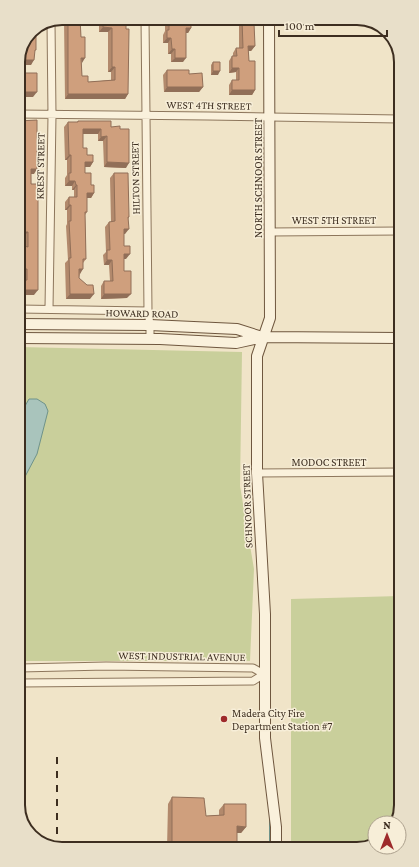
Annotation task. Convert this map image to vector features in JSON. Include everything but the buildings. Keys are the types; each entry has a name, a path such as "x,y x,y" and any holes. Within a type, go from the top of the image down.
{"street":[{"name":"HILTON STREET","path":"145,25 148,311 150,338"},
{"name":"NORTH SCHNOOR STREET","path":"264,338 270,318 269,25"},
{"name":"KREST STREET","path":"49,309 52,115 51,27"},
{"name":"WEST 4TH STREET","path":"25,114 394,119"},
{"name":"WEST 5TH STREET","path":"270,232 394,231"},
{"path":"25,309 148,311"},
{"name":"HOWARD ROAD","path":"25,324 150,325 237,329 264,338"},
{"path":"25,328 35,324"},
{"name":"HOWARD ROAD","path":"25,338 150,338 236,343 264,338 394,338"},
{"name":"SCHNOOR STREET","path":"264,338 257,356 257,474 264,614 265,738 276,827 276,842"},
{"name":"MODOC STREET","path":"257,474 394,472"},
{"name":"WEST INDUSTRIAL AVENUE","path":"25,668 114,666 253,668 264,674"},
{"path":"25,683 253,681 264,674"}],"green space":[{"path":"25,347 242,352 240,486 254,569 250,661 25,661"},
{"path":"394,596 394,805 392,815 367,815 367,840 364,841 291,842 291,599"}],"water":[{"path":"29,399 37,399 45,404 48,411 37,454 25,477 25,406"}],"waterway":[{"path":"270,816 270,842"}],"railway":[{"path":"57,755 57,842"}],"place":[{"name":"Madera City Fire Department Station #7","path":"224,719"}]}
